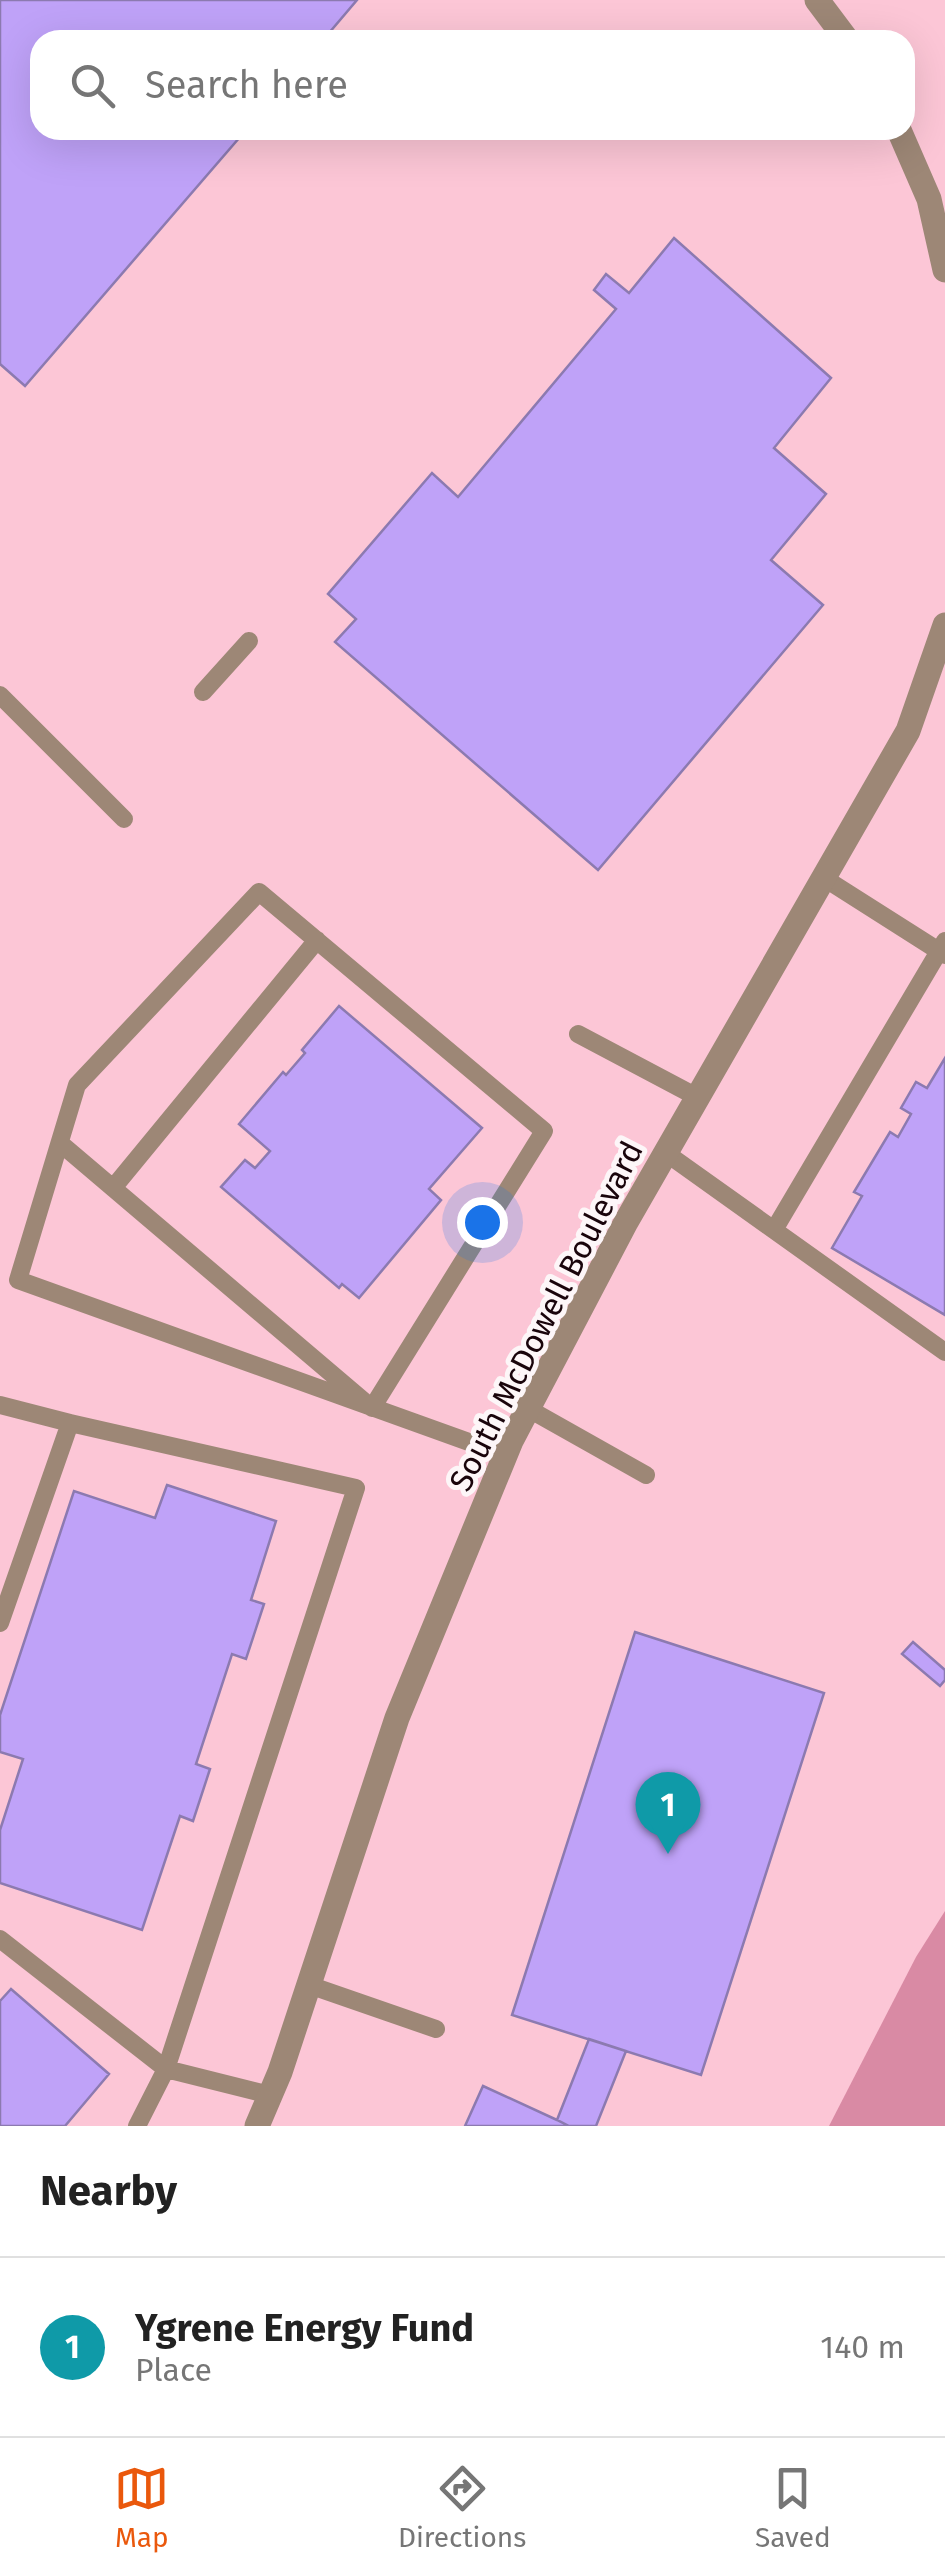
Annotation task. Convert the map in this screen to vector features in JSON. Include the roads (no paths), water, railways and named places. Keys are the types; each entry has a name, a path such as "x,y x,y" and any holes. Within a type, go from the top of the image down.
{"street":[{"path":"817,0 839,30"},
{"path":"903,140 930,199 945,270"},
{"name":"South McDowell Boulevard","path":"257,2126 309,1985 397,1718 505,1455 666,1152 908,730 945,625"}],"lane":[{"path":"203,692 249,641"},
{"path":"0,695 124,819"},
{"path":"774,1230 943,949 824,878"},
{"path":"372,1408 544,1132 260,892 78,1085 18,1280 372,1408 505,1455"},
{"path":"113,1188 316,940"},
{"path":"578,1034 698,1097"},
{"path":"60,1142 372,1408"},
{"path":"666,1152 945,1352"},
{"path":"0,1405 356,1488 166,2069 138,2126"},
{"path":"527,1408 646,1475"},
{"path":"0,1624 70,1424"},
{"path":"0,1939 166,2069 270,2095"},
{"path":"309,1985 436,2029"}],"place":[{"name":"Ygrene Energy Fund","path":"668,1854"}]}
